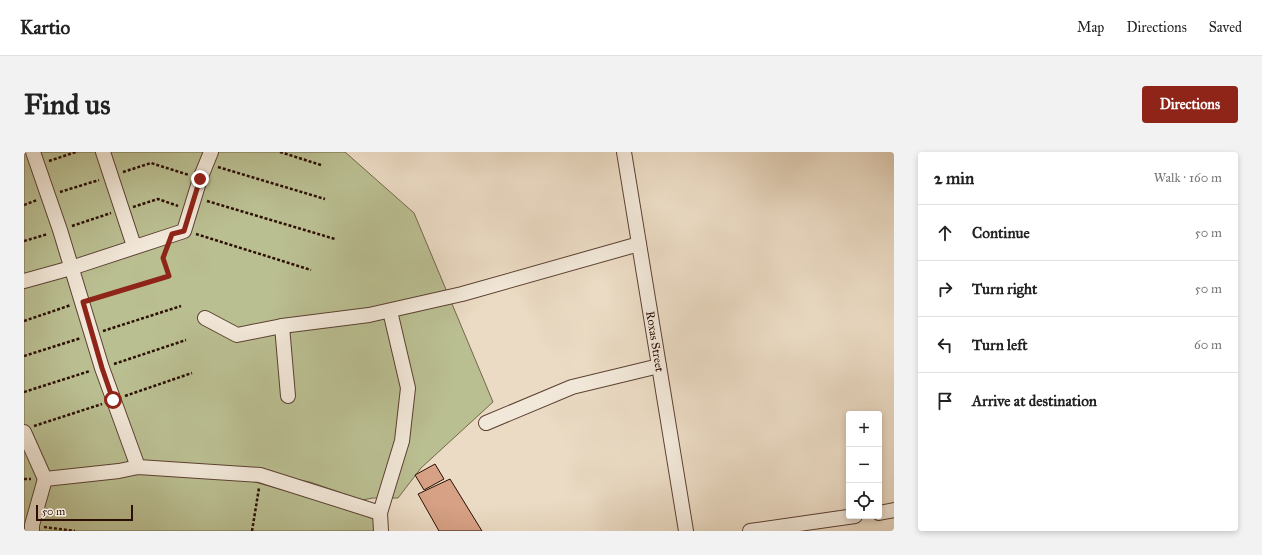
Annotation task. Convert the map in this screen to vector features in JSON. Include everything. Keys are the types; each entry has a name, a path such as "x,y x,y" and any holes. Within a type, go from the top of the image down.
{"street":[{"path":"33,152 60,230 102,368 138,467"},
{"path":"103,152 134,246"},
{"name":"Roxas Street","path":"624,152 686,531"},
{"path":"24,281 71,268 178,232 193,204 208,158"},
{"path":"205,318 237,334 282,326 369,316 462,294 639,244"},
{"path":"381,531 380,513 402,441 408,388 390,311"},
{"path":"282,326 288,396"},
{"path":"486,423 572,387 659,366"},
{"path":"24,432 45,479 32,528"},
{"path":"45,479 119,471 138,467 260,475 380,513"},
{"path":"882,512 894,510"},
{"path":"750,531 846,517"}],"path":[{"path":"280,152 321,165"},
{"path":"208,158 326,199"},
{"path":"24,242 158,199 193,204 335,238"},
{"path":"24,321 169,276 163,258 178,232 311,270"},
{"path":"252,531 260,475"},
{"path":"32,528 76,531"}],"green space":[{"path":"24,152 345,152 414,213 493,402 421,468 398,498 373,498 362,500 310,482 237,467 137,473 244,479 381,518 379,531 24,531"}],"building":[{"path":"435,464 444,479 424,490 415,475"},
{"path":"450,479 482,531 439,531 418,494"}],"route":[{"path":"113,400 83,302 169,276 163,258 172,234 184,231 200,179"}]}
